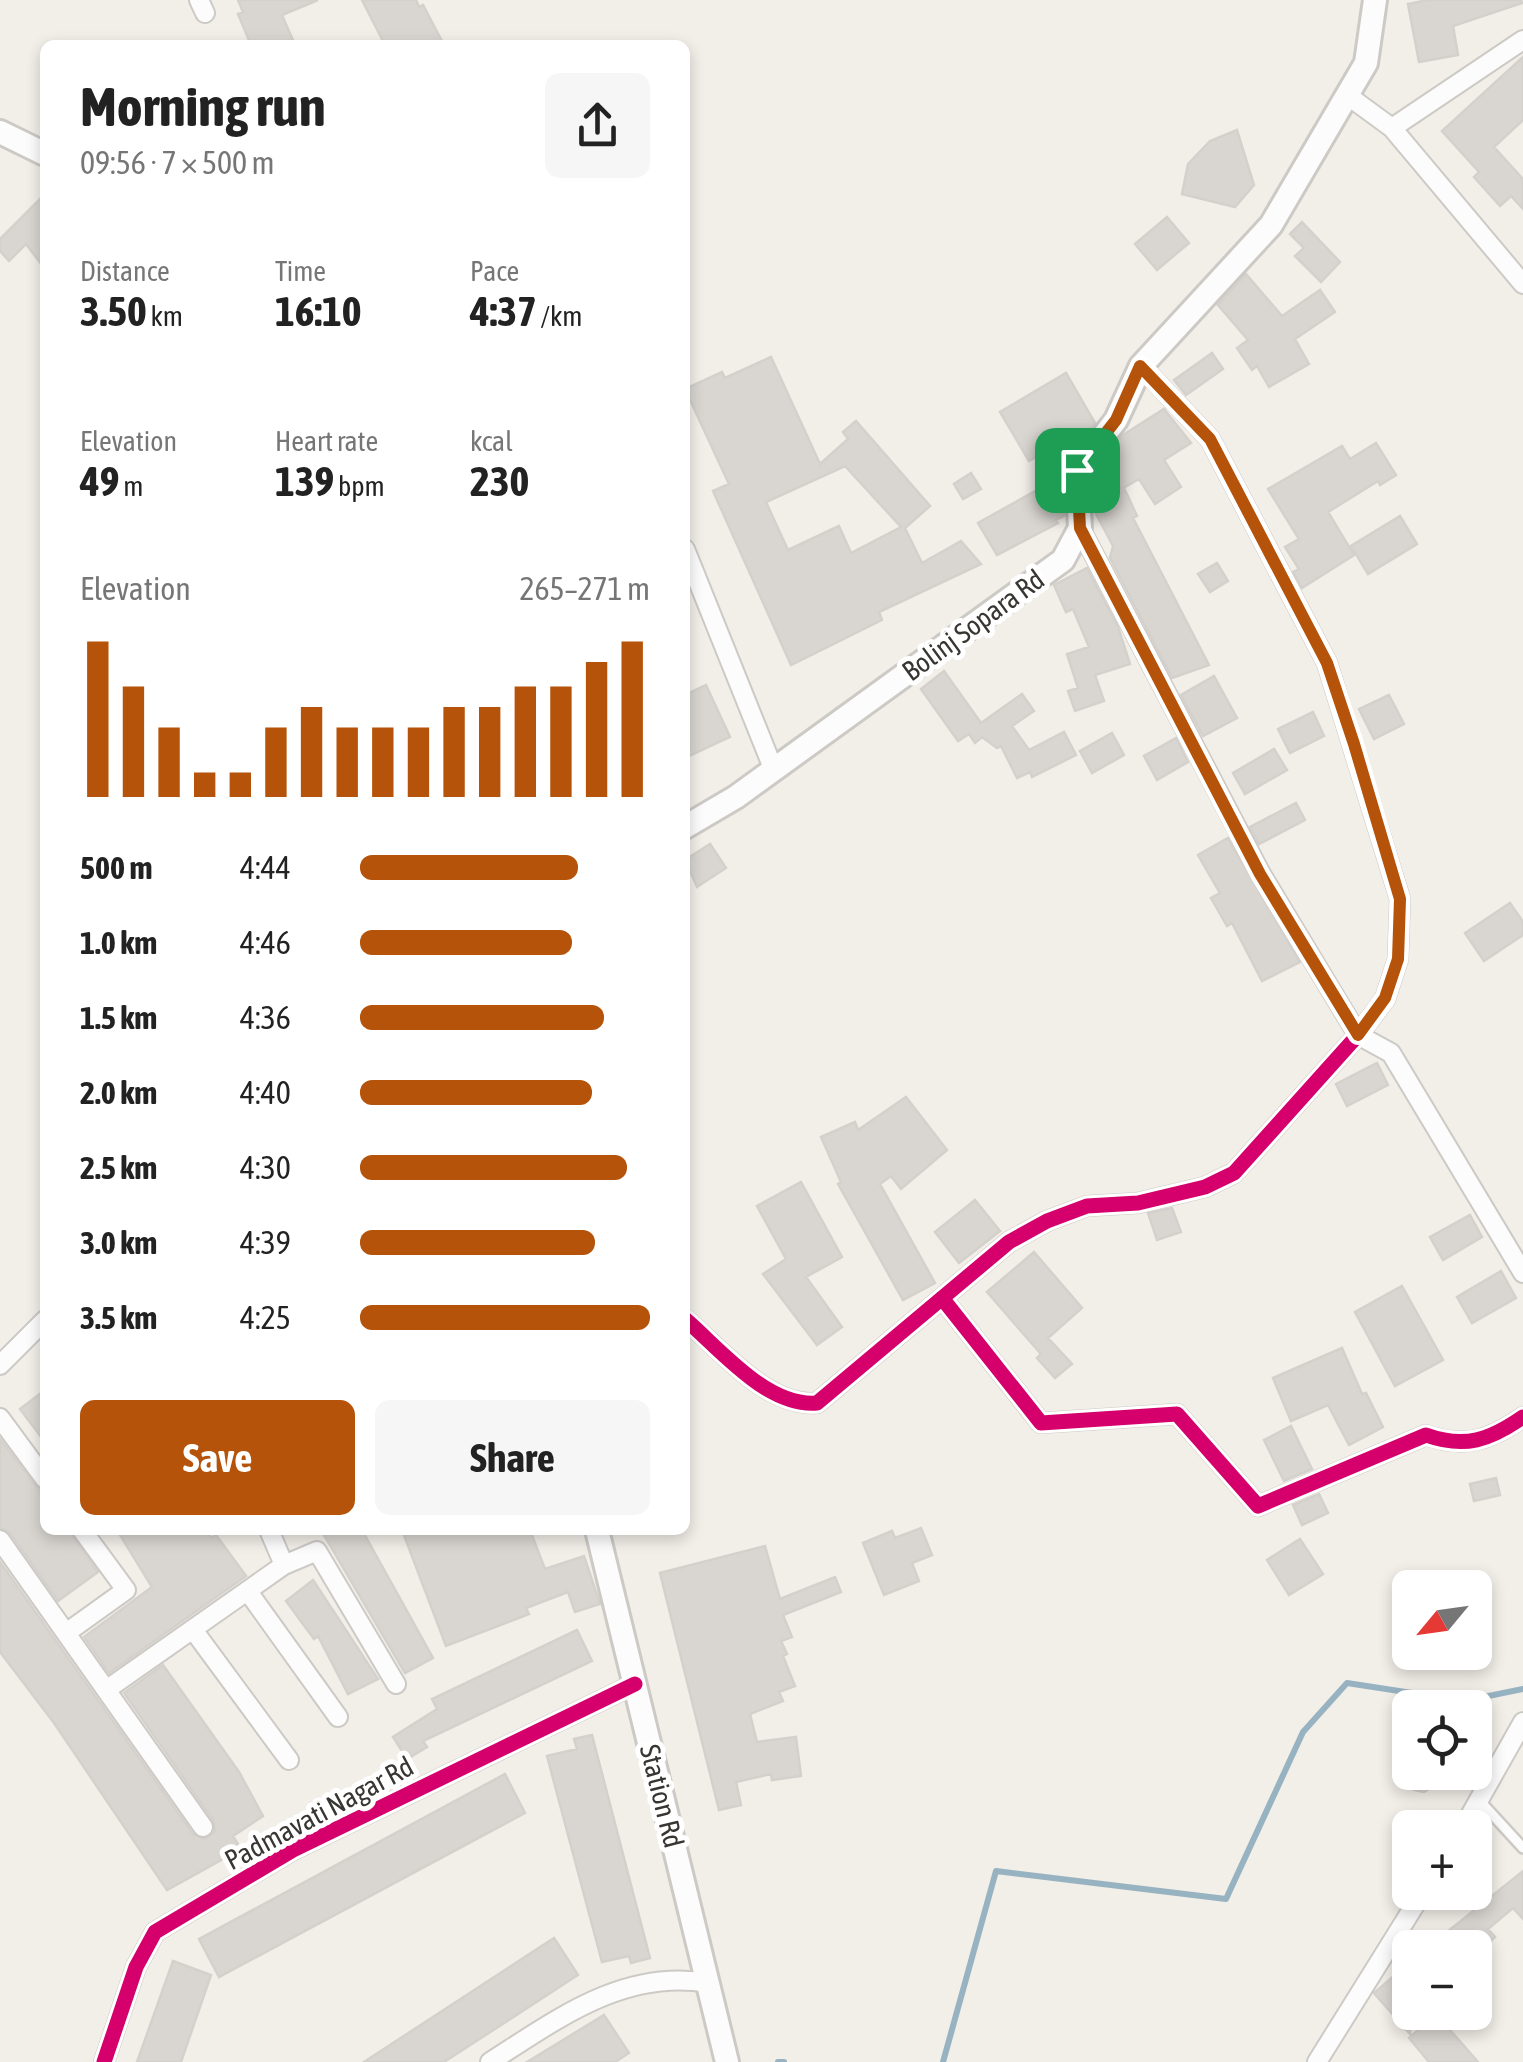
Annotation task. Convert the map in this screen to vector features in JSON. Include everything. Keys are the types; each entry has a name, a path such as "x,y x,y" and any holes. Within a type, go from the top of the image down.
{"main road":[{"path":"1080,528 1077,470 1116,420 1140,366 1270,226 1366,63 1374,0"},
{"path":"0,132 40,152"},
{"name":"Bolinj Sopara Rd","path":"690,824 1063,560 1080,528"},
{"name":"Station Rd","path":"598,1535 727,2062"}],"street":[{"path":"1392,128 1523,40"},
{"path":"1347,95 1392,128 1523,284"},
{"path":"690,1323 765,1387 796,1404 817,1403 1009,1242 1087,1206 1138,1203 1205,1187 1234,1173 1358,1035 1385,998 1398,959 1400,899 1327,663 1210,439 1140,366"},
{"path":"1080,528 1260,874 1358,1035 1391,1053 1523,1273"},
{"path":"690,561 773,768"},
{"path":"942,1298 1041,1422 1177,1414 1258,1506 1426,1435 1447,1443 1476,1443 1523,1416"},
{"path":"0,1364 40,1325"},
{"path":"0,1418 40,1472"},
{"path":"66,1633 126,1590 86,1535"},
{"path":"272,1535 284,1565"},
{"path":"0,1540 203,1826"},
{"path":"106,1690 248,1594 284,1565 317,1550 396,1684"},
{"path":"248,1594 338,1717"},
{"path":"194,1631 290,1760"},
{"name":"Padmavati Nagar Rd","path":"104,2062 136,1967 156,1932 293,1850 634,1684"},
{"path":"1474,1810 1523,1722"},
{"path":"1316,2062 1411,1910"},
{"path":"490,2062 583,2003 611,1991 686,1979 708,1983"}],"lane":[{"path":"1480,1800 1523,1848"}],"building":[{"path":"238,0 318,0 282,15 293,40 249,40 238,14 243,12"},
{"path":"362,0 416,0 419,7 423,5 441,40 382,40"},
{"path":"1428,0 1522,3 1453,26 1458,55 1419,62 1408,4"},
{"path":"1523,57 1523,120 1494,147 1523,179 1523,209 1511,196 1500,206 1474,177 1479,172 1442,131"},
{"path":"1237,130 1254,185 1235,207 1182,194 1188,164 1210,141"},
{"path":"40,199 40,262 26,244 9,261 0,251 0,239"},
{"path":"1167,217 1189,243 1157,270 1135,244"},
{"path":"1302,222 1340,262 1321,282 1295,256 1304,248 1290,234"},
{"path":"1246,274 1282,316 1320,290 1335,312 1295,339 1309,364 1269,387 1257,366 1252,370 1237,348 1248,340 1218,305"},
{"path":"1212,353 1223,369 1186,395 1174,380"},
{"path":"771,357 820,464 848,439 843,432 856,421 930,506 905,528 922,563 961,541 981,564 879,612 882,620 791,665 713,491 729,484 690,400 690,387 722,372 725,378","holes":["845,466 901,527 851,553 839,526 788,550 766,502"]},
{"path":"1066,373 1095,423 1070,455 1061,442 1029,461 1000,412"},
{"path":"1164,409 1191,443 1164,460 1181,487 1155,504 1139,479 1118,491 1101,464 1123,435"},
{"path":"1376,443 1396,475 1380,485 1378,481 1328,512 1354,555 1302,588 1293,572 1299,569 1285,547 1299,539 1268,489 1342,446 1350,459"},
{"path":"971,473 981,489 963,499 954,484"},
{"path":"1062,476 1064,516 1056,520 1058,523 997,555 978,523"},
{"path":"1125,490 1137,516 1133,518 1209,665 1172,678 1110,558 1113,546 1094,510"},
{"path":"1400,516 1417,544 1368,574 1351,546"},
{"path":"1217,563 1228,581 1210,592 1198,574"},
{"path":"1087,568 1118,627 1130,664 1095,675 1104,701 1075,711 1068,691 1078,688 1067,654 1089,647 1073,609 1066,612 1054,585"},
{"path":"944,671 981,723 1022,694 1034,711 1012,726 1029,750 1064,732 1076,755 1032,777 1030,772 1017,778 1001,746 997,748 982,737 975,743 969,734 958,741 921,689"},
{"path":"1214,676 1237,718 1203,736 1181,695"},
{"path":"706,685 730,737 690,756 690,693"},
{"path":"1389,695 1404,724 1374,739 1359,709"},
{"path":"1313,712 1324,736 1290,753 1278,729"},
{"path":"1112,733 1124,755 1092,773 1080,751"},
{"path":"1176,738 1188,762 1157,780 1144,756"},
{"path":"1274,749 1287,770 1245,794 1233,773"},
{"path":"1296,803 1305,820 1259,844 1250,827"},
{"path":"1228,838 1300,962 1262,981 1232,923 1227,926 1211,898 1220,893 1198,855"},
{"path":"710,844 726,868 697,887 690,871 690,857"},
{"path":"1510,903 1523,922 1523,935 1484,961 1465,933"},
{"path":"1377,1063 1388,1085 1347,1106 1336,1084"},
{"path":"906,1097 947,1150 901,1189 891,1176 880,1184 935,1283 903,1300 838,1184 841,1182 821,1137 855,1122 858,1130"},
{"path":"801,1182 842,1257 806,1277 842,1327 817,1345 763,1274 786,1259 757,1206"},
{"path":"975,1200 1000,1231 959,1263 935,1232"},
{"path":"1172,1208 1181,1232 1157,1240 1148,1213"},
{"path":"1470,1215 1482,1237 1443,1260 1430,1237"},
{"path":"1034,1252 1082,1308 1048,1338 1072,1364 1055,1378 1037,1358 1041,1354 987,1292"},
{"path":"1501,1271 1516,1298 1472,1323 1457,1297"},
{"path":"1402,1286 1443,1360 1395,1386 1355,1312"},
{"path":"1342,1348 1362,1394 1366,1393 1383,1427 1349,1445 1328,1405 1291,1421 1273,1378"},
{"path":"40,1394 40,1435 20,1409"},
{"path":"1291,1426 1312,1469 1284,1481 1264,1440"},
{"path":"0,1439 40,1491 40,1535 72,1535 98,1572 58,1601 10,1533 0,1528"},
{"path":"1496,1478 1500,1495 1474,1501 1470,1484"},
{"path":"1319,1494 1328,1513 1302,1525 1293,1505"},
{"path":"921,1528 932,1555 912,1563 919,1581 884,1595 863,1543 892,1531 895,1538"},
{"path":"120,1535 216,1535 246,1576 109,1673 84,1637 152,1587"},
{"path":"324,1535 365,1535 433,1658 405,1673"},
{"path":"404,1535 532,1535 545,1569 584,1556 600,1604 575,1612 568,1592 526,1608 529,1614 446,1646"},
{"path":"1300,1539 1323,1574 1289,1595 1267,1560"},
{"path":"765,1546 780,1599 835,1577 841,1592 783,1615 792,1637 781,1641 787,1654 783,1656 795,1686 779,1692 783,1701 750,1714 757,1742 796,1737 801,1776 772,1780 771,1774 736,1782 741,1805 719,1810 660,1573"},
{"path":"0,1562 193,1834 205,1839 215,1831 213,1820 124,1693 163,1665 239,1772 263,1816 233,1836 241,1849 167,1890 54,1723 0,1652"},
{"path":"313,1580 378,1679 348,1694 318,1636 314,1639 286,1601"},
{"path":"577,1630 592,1661 423,1741 427,1747 407,1759 393,1737 437,1709 432,1699"},
{"path":"592,1735 650,1958 631,1963 629,1956 602,1962 547,1756 577,1749 574,1739"},
{"path":"505,1774 525,1813 219,1977 199,1939"},
{"path":"1523,1871 1523,1919 1513,1908 1489,1930 1449,1930 1474,1910 1492,1910 1492,1896"},
{"path":"554,1938 578,1975 444,2062 364,2062"},
{"path":"173,1961 211,1975 181,2062 137,2062"},
{"path":"1392,1978 1392,2014 1374,1993"},
{"path":"604,2015 629,2053 615,2062 527,2062"},
{"path":"1418,2030 1450,2030 1478,2062 1429,2062 1409,2038"}],"waterway":[{"path":"943,2062 996,1871 1226,1899 1303,1732 1347,1683 1464,1701 1523,1689"},
{"path":"778,2062 784,2062"}],"cycle path":[{"path":"690,1324 763,1386 798,1402 817,1403 1009,1242 1047,1221 1087,1206 1138,1203 1205,1187 1234,1173 1358,1035 1385,999 1398,959 1400,899 1327,663 1210,439 1141,366"},
{"path":"942,1298 1041,1423 1177,1414 1258,1506 1426,1435 1453,1441 1477,1440 1523,1417"},
{"path":"104,2062 136,1967 155,1932 293,1850 635,1684"}],"route":[{"path":"1140,366 1210,439 1327,663 1400,899 1398,959 1385,998 1358,1035 1260,874 1080,528 1077,470 1116,420 1140,366"}]}
